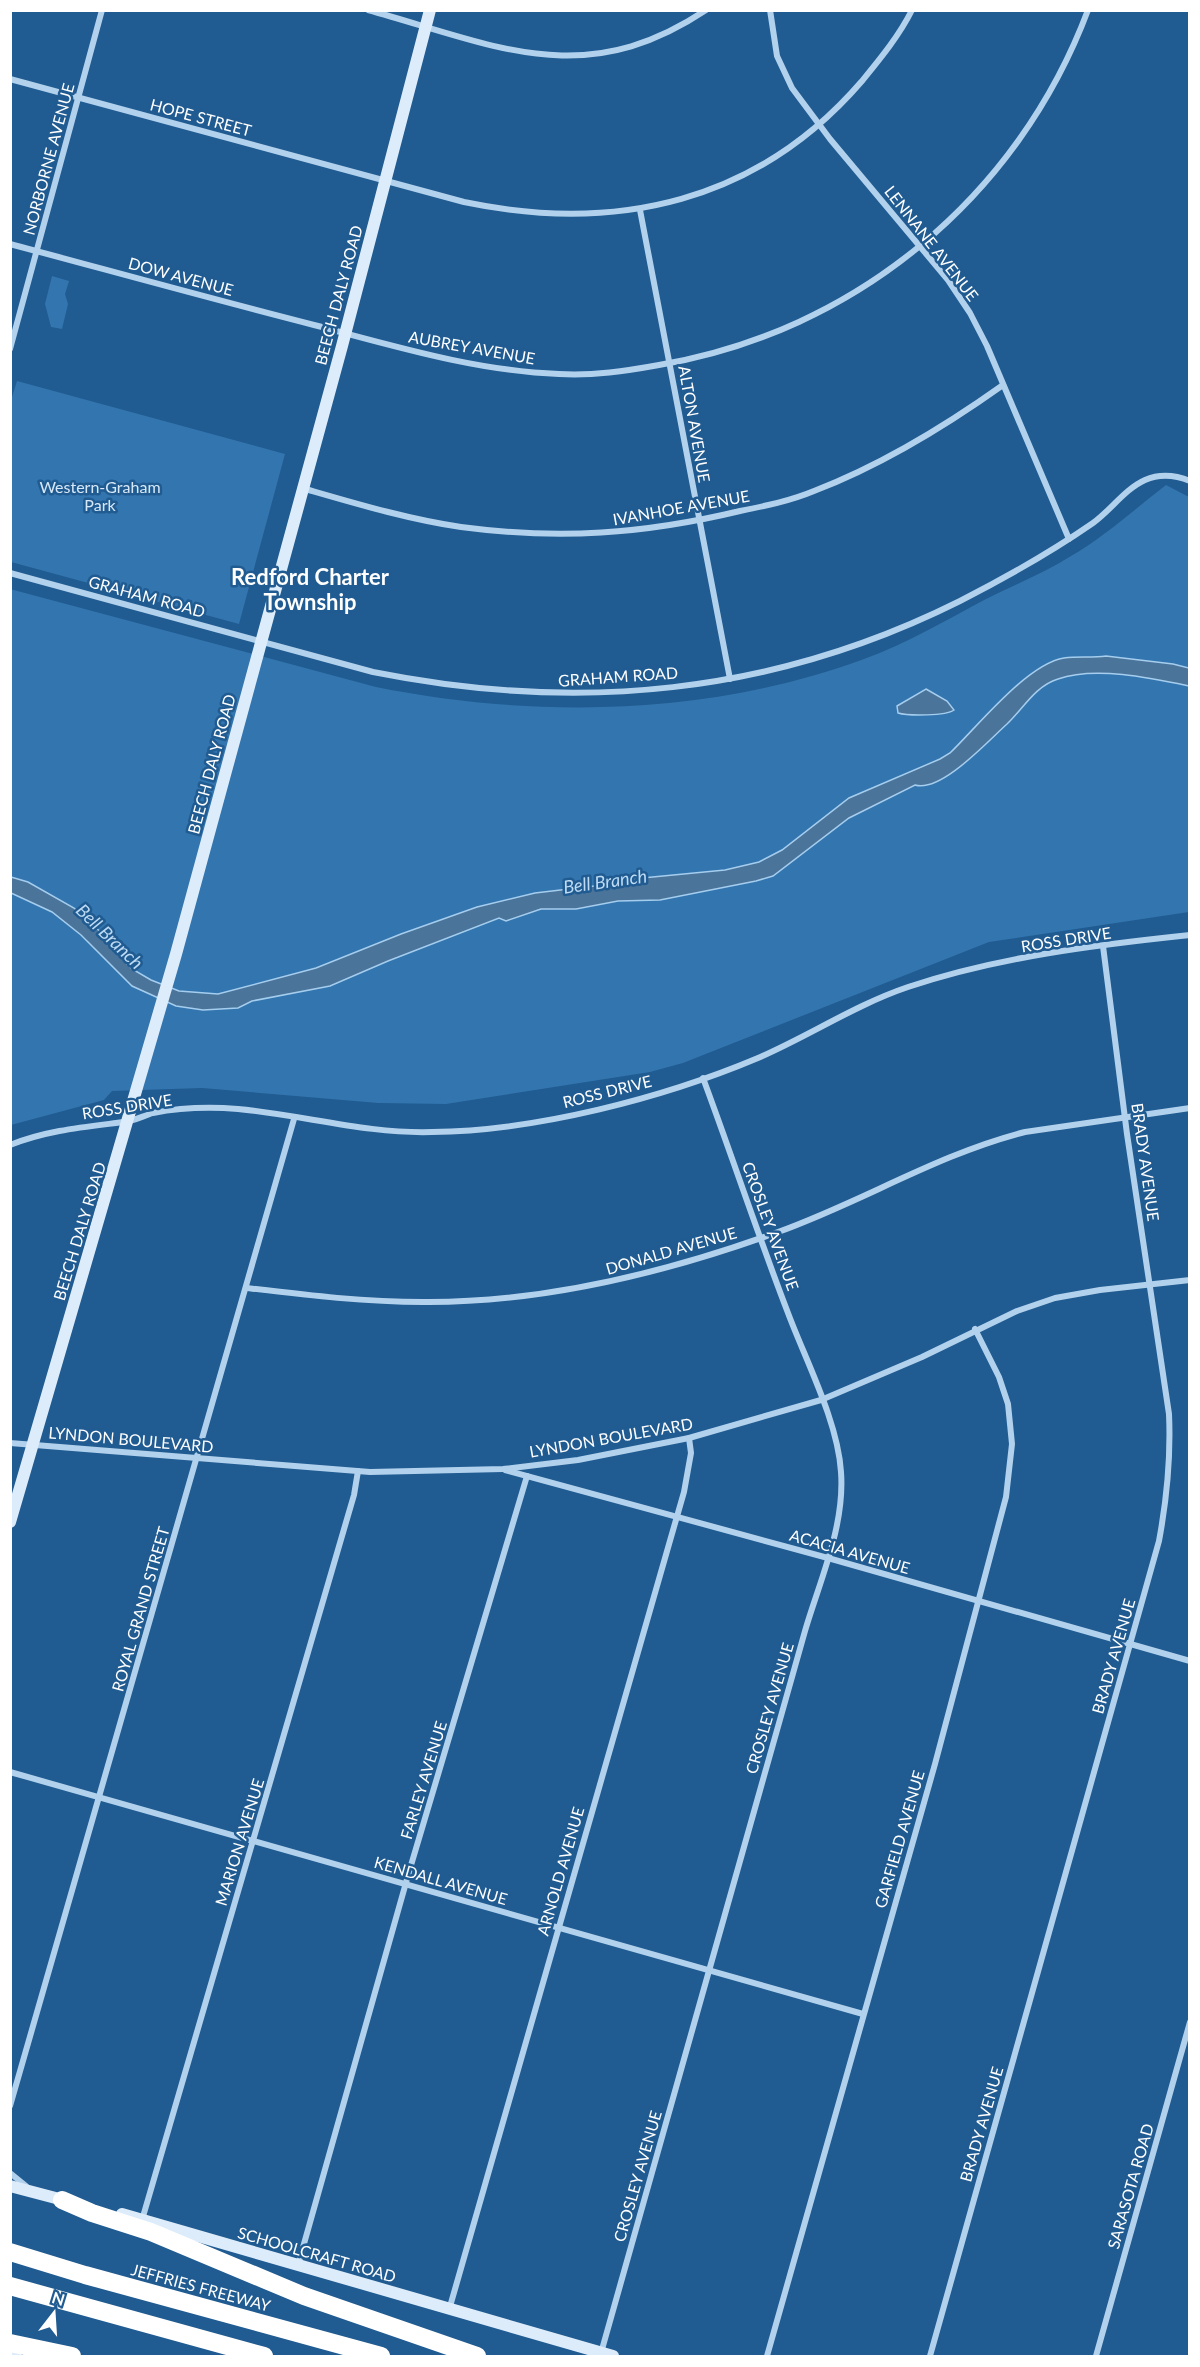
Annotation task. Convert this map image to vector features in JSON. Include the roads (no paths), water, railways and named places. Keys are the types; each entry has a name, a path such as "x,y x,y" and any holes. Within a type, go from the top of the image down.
{"highway":[{"path":"62,2200 92,2213 151,2232 304,2296 477,2356"},
{"name":"JEFFRIES FREEWAY","path":"10,2252 85,2275 381,2356"},
{"path":"10,2286 264,2356"},
{"path":"10,2343 72,2356"}],"main road":[{"name":"BEECH DALY ROAD","path":"10,1522 176,954 345,334 430,10"},
{"name":"SCHOOLCRAFT ROAD","path":"10,2186 142,2220 607,2355"},
{"path":"10,2355 16,2356"}],"street":[{"name":"NORBORNE AVENUE","path":"10,349 102,10"},
{"path":"368,10 489,45 563,58 586,56 632,46 672,31 706,10"},
{"name":"LENNANE AVENUE","path":"770,10 773,39 784,72 796,93 920,246 970,313 1069,539"},
{"name":"HOPE STREET","path":"10,79 464,202 530,214 590,215 640,210 686,198 734,178 780,153 835,112 884,54 912,10"},
{"name":"AUBREY AVENUE","path":"345,334 462,362 530,372 598,374 670,363 736,347 803,321 873,283 920,246 981,189 1022,138 1064,66 1088,10"},
{"name":"ALTON AVENUE","path":"640,210 730,679"},
{"name":"DOW AVENUE","path":"10,244 345,334"},
{"name":"IVANHOE AVENUE","path":"302,488 443,523 532,534 605,534 700,521 792,499 835,483 934,432 1003,385"},
{"name":"GRAHAM ROAD","path":"10,573 374,672 440,684 506,692 612,693 730,679 820,657 921,618 980,591 1096,521 1140,482 1169,476 1190,481"},
{"name":"ROSS DRIVE","path":"10,1145 59,1130 128,1122 153,1113 190,1110 237,1109 294,1119 405,1131 469,1129 536,1121 586,1112 703,1078 762,1056 850,1011 908,987 992,964 1190,935"},
{"name":"BRADY AVENUE","path":"930,2356 1159,1541 1170,1476 1169,1414 1103,946"},
{"name":"CROSLEY AVENUE","path":"607,2355 710,1970 839,1514 842,1473 834,1433 703,1078"},
{"name":"DONALD AVENUE","path":"246,1288 356,1300 423,1302 490,1299 615,1281 692,1261 761,1238 842,1206 977,1145 1025,1132 1190,1108"},
{"name":"ROYAL GRAND STREET","path":"10,2106 294,1119"},
{"name":"LYNDON BOULEVARD","path":"10,1443 358,1471 503,1470 608,1455 689,1438 821,1400 922,1357 975,1329 1055,1298 1190,1280"},
{"name":"GARFIELD AVENUE","path":"767,2356 979,1602 1006,1497 1012,1444 1005,1392 975,1329"},
{"name":"ARNOLD AVENUE","path":"449,2310 688,1476 691,1453 689,1438"},
{"name":"ACACIA AVENUE","path":"503,1470 828,1558 1190,1661"},
{"name":"MARION AVENUE","path":"142,2220 351,1506 358,1471"},
{"name":"FARLEY AVENUE","path":"298,2266 527,1476"},
{"name":"KENDALL AVENUE","path":"10,1772 863,2014"},
{"name":"SARASOTA ROAD","path":"1096,2356 1190,2022"},
{"path":"10,2173 36,2192"}],"district":[{"name":"Redford Charter Township","path":"310,588"}],"park label":[{"name":"Western-Graham Park","path":"100,495"}],"water label":[{"name":"Bell Branch","path":"605,881"},
{"name":"Bell Branch","path":"110,936"}]}
